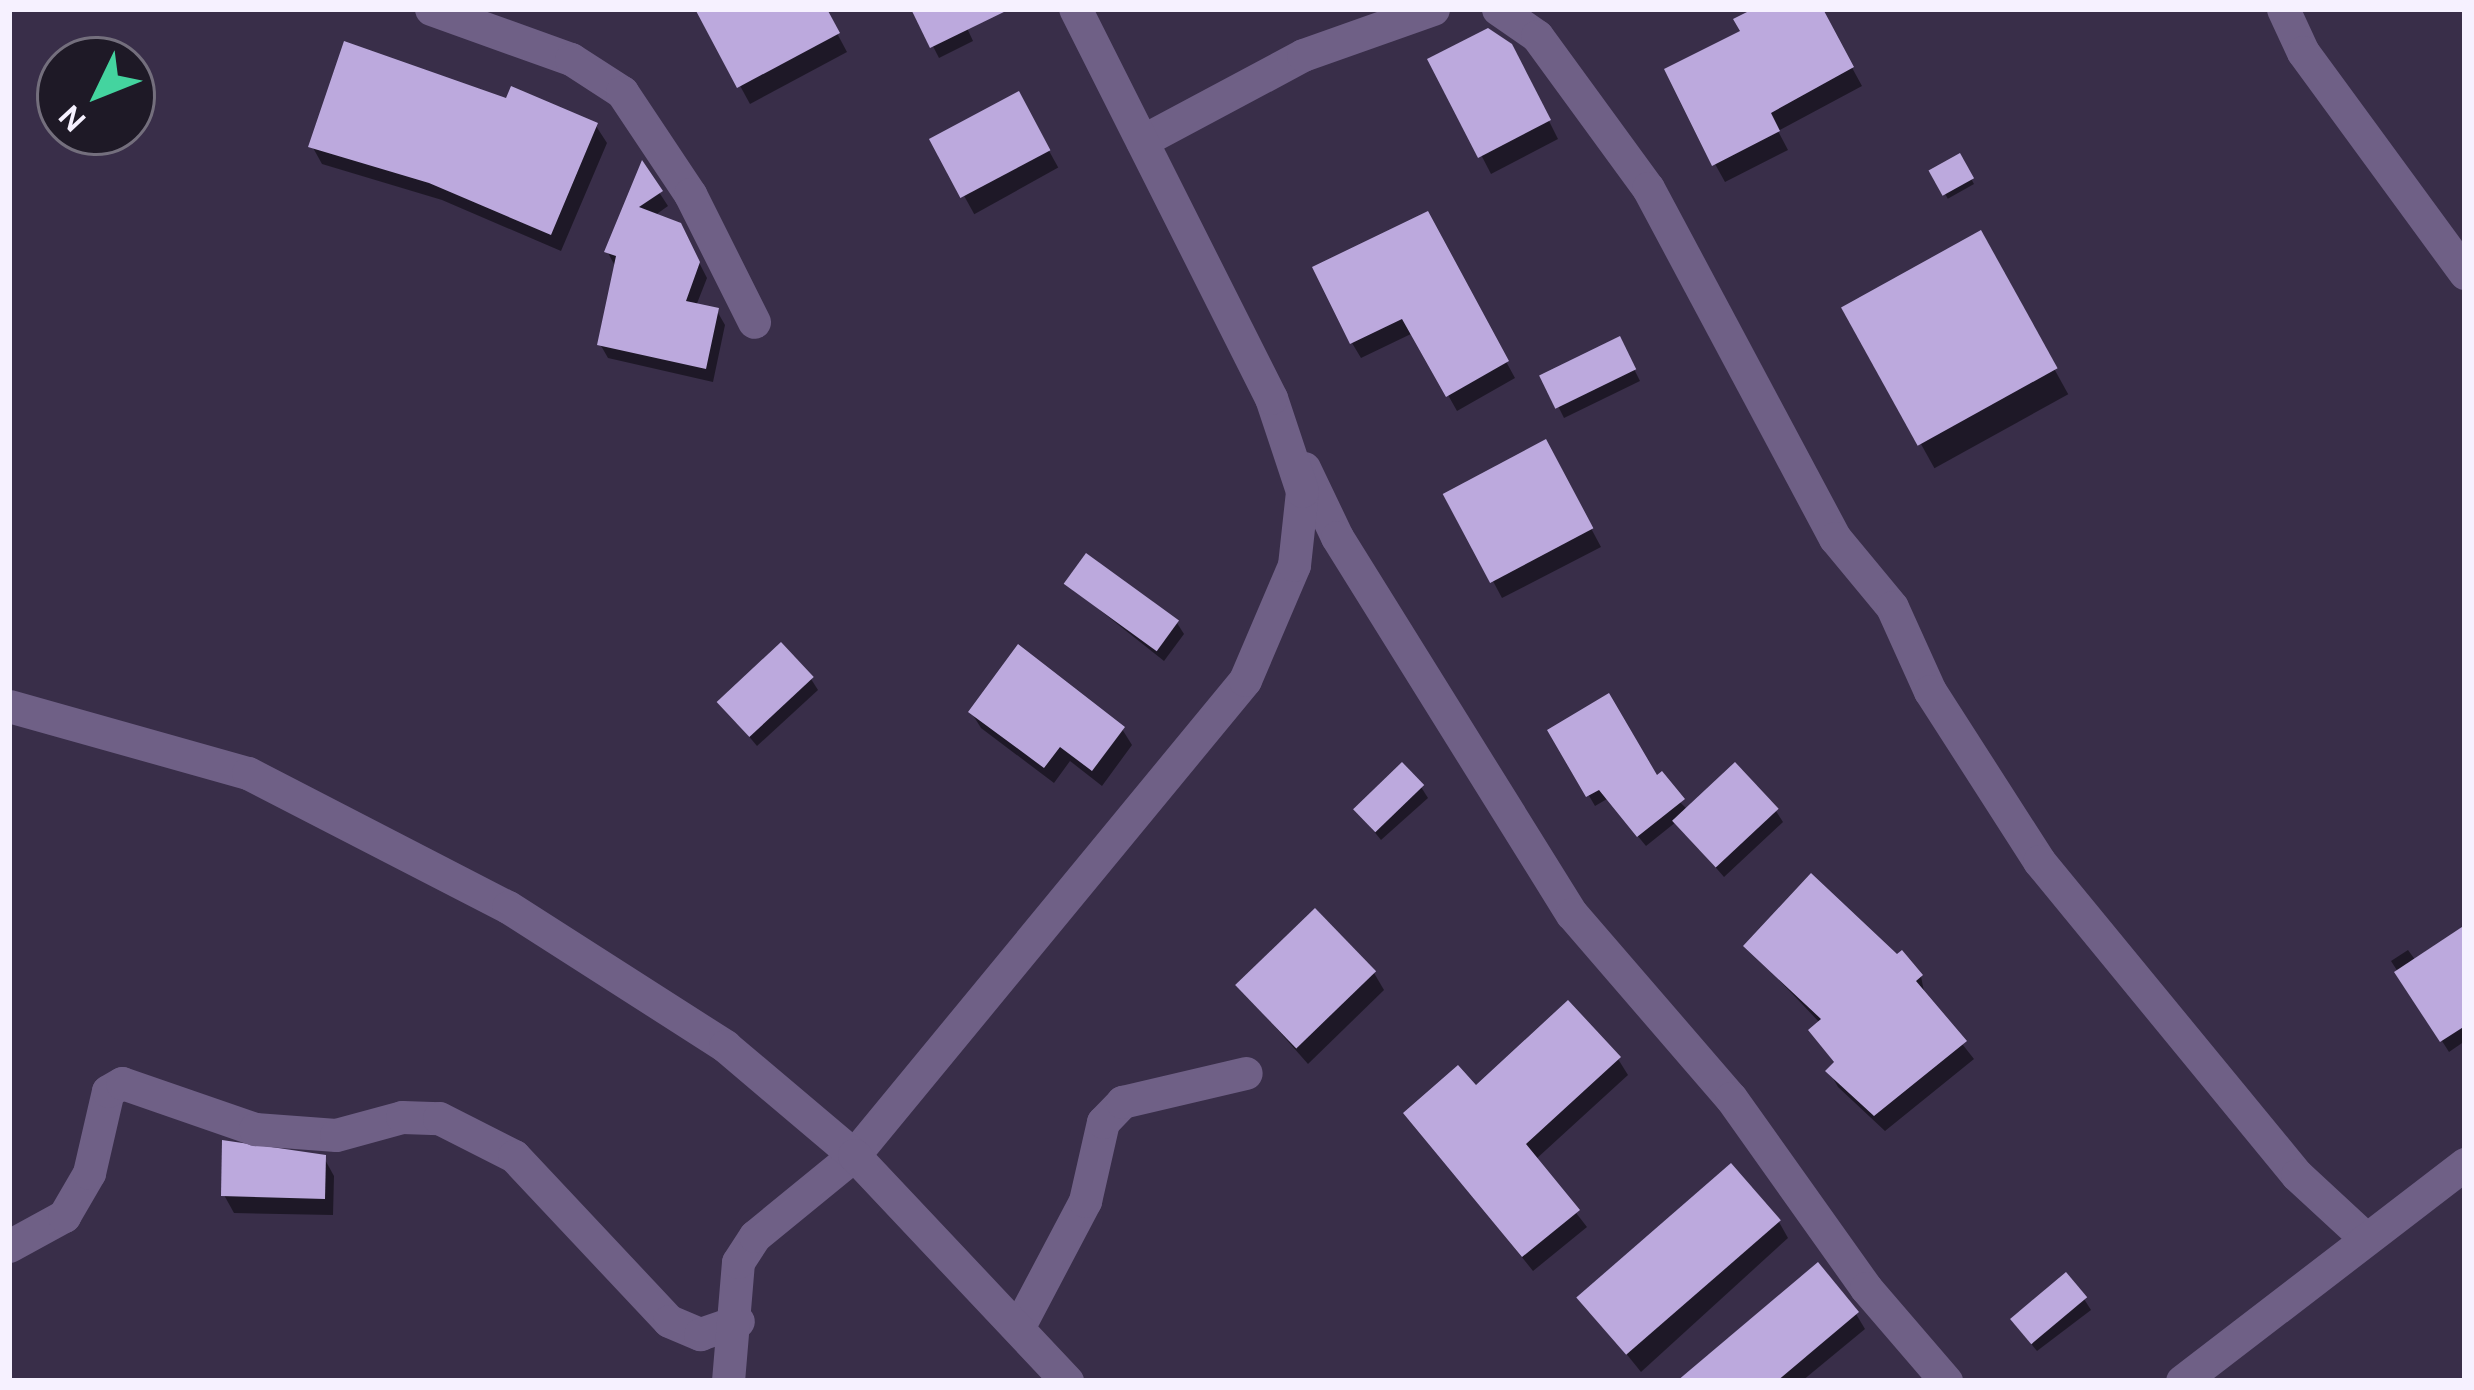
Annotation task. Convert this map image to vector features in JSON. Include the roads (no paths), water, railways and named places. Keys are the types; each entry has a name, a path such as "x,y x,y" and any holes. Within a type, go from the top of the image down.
{"street":[{"path":"431,9 571,59 622,92 690,194 754,322"},
{"path":"1075,9 1337,537 1572,914 1732,1098 1866,1288 1946,1381"},
{"path":"1142,142 1304,55 1433,9"},
{"path":"1498,9 1550,52 1648,188 1835,538 1892,607 1930,692 2039,861 2297,1175 2363,1236"},
{"path":"2283,9 2303,52 2465,273"},
{"path":"728,1381 739,1321 738,1262 755,1236 854,1155 1245,680 1294,565 1302,490 1271,398"},
{"path":"9,706 248,773 508,907 724,1046 854,1155 1067,1381"},
{"path":"1018,1328 1085,1201 1103,1122 1122,1102 1246,1073"},
{"path":"9,1246 64,1216 89,1173 108,1091 122,1084 254,1130 336,1135 402,1117 439,1118 514,1156 669,1321 700,1334 739,1321"},
{"path":"2182,1381 2363,1236 2465,1164"}]}
